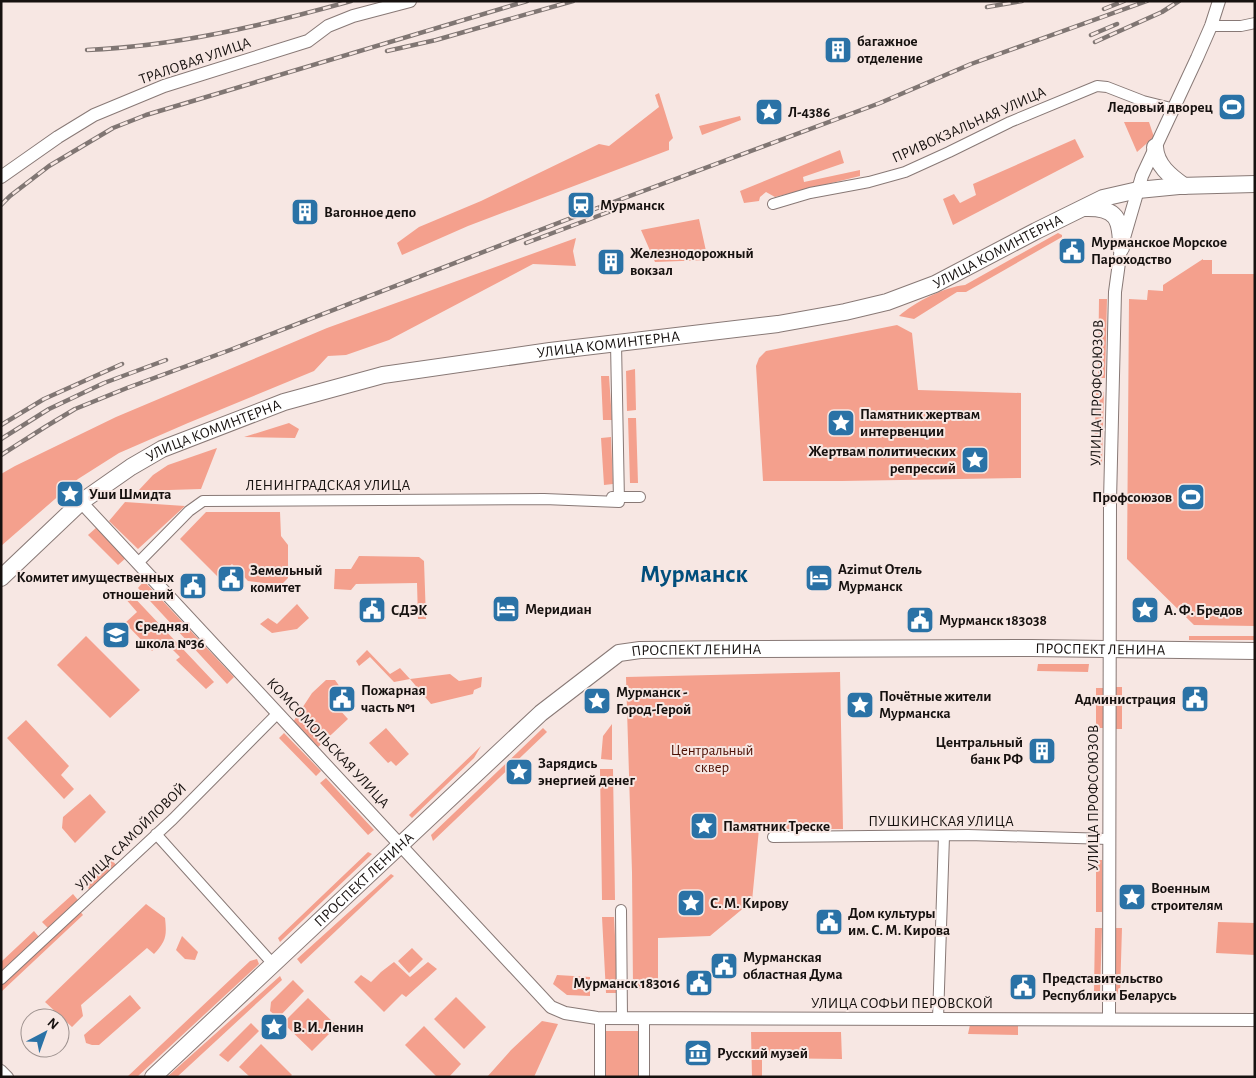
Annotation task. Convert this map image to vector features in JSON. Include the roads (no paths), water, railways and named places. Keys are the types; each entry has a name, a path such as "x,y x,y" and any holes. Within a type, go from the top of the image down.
{"main road":[{"path":"1155,147 1161,165 1184,186"},
{"name":"УЛИЦА КОМИНТЕРНА","path":"1,578 81,502 106,482 162,449 292,400 384,375 550,351 778,324 887,302 935,284 1103,198 1138,190 1184,186 1255,184"},
{"path":"1083,208 1104,209 1115,215 1120,228 1121,248"},
{"name":"ПРОСПЕКТ ЛЕНИНА","path":"153,1077 548,707 618,653 648,649 1109,649 1255,651"}],"street":[{"name":"ТРАЛОВАЯ УЛИЦА","path":"1,177 58,137 94,115 164,86 308,41 328,26 353,16 410,1"},
{"name":"УЛИЦА ПРОФСОЮЗОВ","path":"1109,1020 1110,501 1115,292 1121,248 1142,176 1175,109 1211,26 1219,1"},
{"path":"1211,26 1242,26 1255,23"},
{"name":"ПРИВОКЗАЛЬНАЯ УЛИЦА","path":"773,204 810,192 869,182 905,172 1010,122 1097,86 1107,87 1143,101 1175,109"},
{"path":"616,343 619,500"},
{"name":"ЛЕНИНГРАДСКАЯ УЛИЦА","path":"138,563 189,511 204,501 619,500 640,497"},
{"name":"КОМСОМОЛЬСКАЯ УЛИЦА","path":"81,502 551,1007"},
{"name":"УЛИЦА САМОЙЛОВОЙ","path":"1,979 156,834 278,713"},
{"path":"156,834 273,964"},
{"path":"938,1019 944,836"},
{"name":"ПУШКИНСКАЯ УЛИЦА","path":"773,837 944,836 1109,839"},
{"path":"621,910 622,1018"},
{"name":"УЛИЦА СОФЬИ ПЕРОВСКОЙ","path":"551,1007 565,1013 600,1018 1255,1020"},
{"path":"600,1018 600,1077"},
{"path":"644,1018 644,1077"},
{"path":"1,1070 8,1077"}],"railway":[{"path":"87,50 154,44 220,33 351,1"},
{"path":"1,205 49,166 113,128 146,115 527,1"},
{"path":"387,51 436,40 573,1"},
{"path":"987,7 1022,1"},
{"path":"1104,9 1124,1"},
{"path":"1,455 75,409 127,388 584,213 880,103 971,64 1147,1"},
{"path":"1095,42 1162,12 1179,1"},
{"path":"1091,35 1117,24"},
{"path":"526,243 622,207"},
{"path":"1,439 49,409 104,383 166,360"},
{"path":"1,425 44,399 122,364"}],"place":[{"name":"багажное отделение","path":"838,50"},
{"name":"Ледовый дворец","path":"1232,107"},
{"name":"Л-4386","path":"769,112"},
{"name":"Мурманск","path":"581,205"},
{"name":"Вагонное депо","path":"305,212"},
{"name":"Мурманское Морское Пароходство","path":"1072,251"},
{"name":"Железнодорожный вокзал","path":"611,262"},
{"name":"Памятник жертвам интервенции","path":"841,423"},
{"name":"Жертвам политических репрессий","path":"975,460"},
{"name":"Уши Шмидта","path":"70,494"},
{"name":"Профсоюзов","path":"1191,497"},
{"name":"Azimut Отель Мурманск","path":"819,578"},
{"name":"Земельный комитет","path":"231,579"},
{"name":"Комитет имущественных отношений","path":"193,586"},
{"name":"Меридиан","path":"506,609"},
{"name":"СДЭК","path":"372,610"},
{"name":"А. Ф. Бредов","path":"1145,610"},
{"name":"Мурманск 183038","path":"920,620"},
{"name":"Средняя школа №36","path":"116,635"},
{"name":"Пожарная часть №1","path":"342,699"},
{"name":"Администрация","path":"1195,699"},
{"name":"Мурманск - Город-Герой","path":"597,701"},
{"name":"Почётные жители Мурманска","path":"860,705"},
{"name":"Центральный банк РФ","path":"1042,751"},
{"name":"Зарядись энергией денег","path":"519,772"},
{"name":"Памятник Треске","path":"704,826"},
{"name":"Военным строителям","path":"1132,897"},
{"name":"С. М. Кирову","path":"691,903"},
{"name":"Дом культуры им. С. М. Кирова","path":"829,922"},
{"name":"Мурманская областная Дума","path":"724,966"},
{"name":"Мурманск 183016","path":"699,983"},
{"name":"Представительство Республики Беларусь","path":"1023,987"},
{"name":"В. И. Ленин","path":"274,1027"},
{"name":"Русский музей","path":"698,1053"}],"district":[{"name":"Мурманск","path":"694,574"}],"park label":[{"name":"Центральный сквер","path":"712,758"}]}
